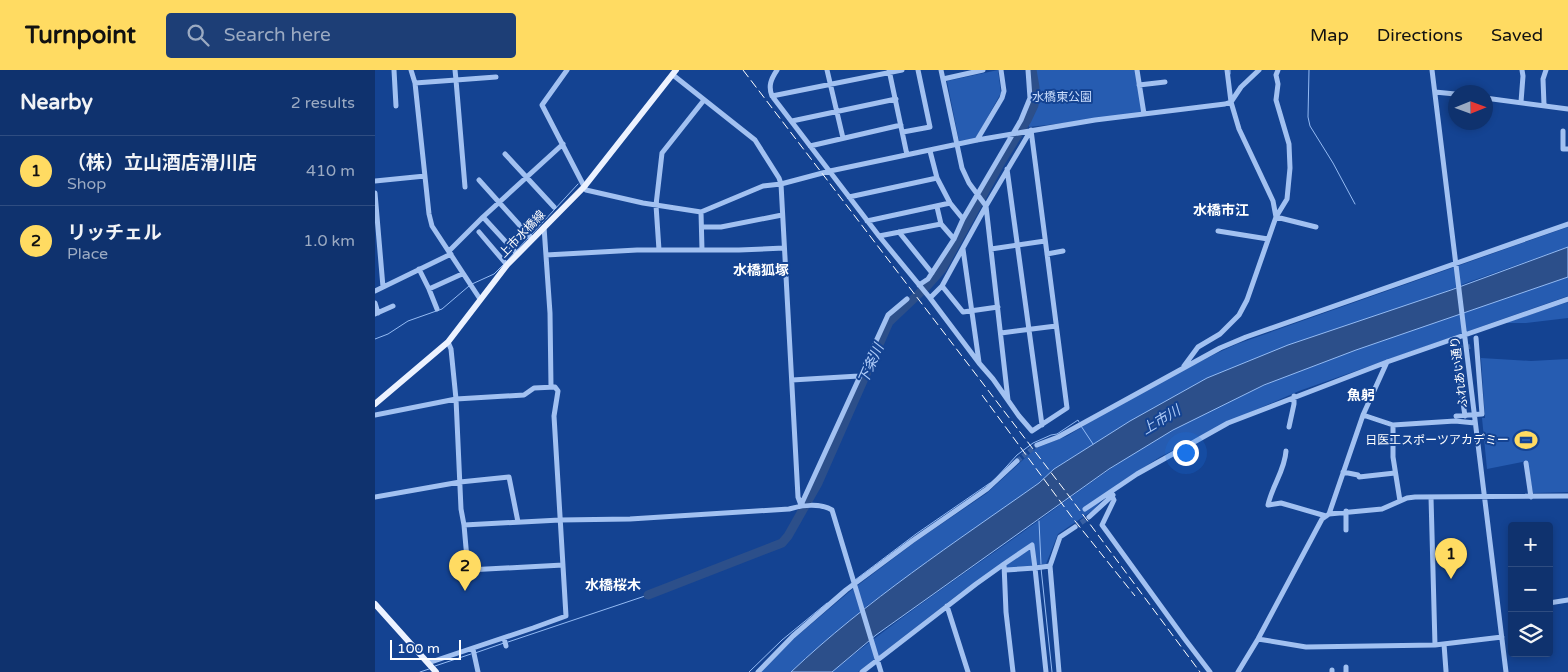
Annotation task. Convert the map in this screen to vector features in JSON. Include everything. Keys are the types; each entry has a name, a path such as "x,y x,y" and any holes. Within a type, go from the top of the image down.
{"main road":[{"name":"上市水橋線","path":"375,404 448,342 507,265 584,187 674,72"},
{"path":"375,604 432,668"}],"street":[{"path":"394,70 396,106"},
{"path":"411,70 415,83 429,214 433,226 462,274 480,299"},
{"path":"455,70 465,187"},
{"path":"567,70 542,105 586,190 656,205 701,212 757,188 977,140 1143,114 1225,104 1231,102 1241,87 1259,70"},
{"path":"777,70 770,83 769,90 772,96 867,221 929,297 1032,431 1067,408 1047,254 1028,131"},
{"path":"827,70 843,138"},
{"path":"772,96 902,70"},
{"path":"903,132 930,127 918,70"},
{"path":"941,70 962,168 969,183 985,204 1009,400"},
{"path":"943,78 983,70"},
{"path":"977,140 1002,98 1004,90 1001,70"},
{"path":"920,287 928,279 954,238 963,219 1021,120 1030,98 1028,70"},
{"path":"1137,70 1143,114"},
{"path":"1227,70 1231,102 1239,129 1273,201 1276,217"},
{"path":"1183,368 1198,348 1220,334 1239,315 1247,300 1276,217 1287,200 1289,144 1276,100 1278,84 1276,75 1278,70"},
{"name":"ふれあい通り","path":"1432,70 1506,672"},
{"path":"1521,102 1522,70"},
{"path":"1544,105 1543,78 1545,70"},
{"path":"890,71 907,156"},
{"path":"674,72 704,100 755,140 781,184 798,497 801,505"},
{"path":"415,83 496,77"},
{"path":"1139,85 1165,82"},
{"path":"1435,92 1448,93"},
{"path":"792,121 895,99"},
{"path":"1493,99 1568,108"},
{"path":"659,250 656,205 662,153 704,100"},
{"path":"810,146 901,125"},
{"path":"929,297 942,286 985,204 1028,131"},
{"path":"1563,131 1563,149 1568,149"},
{"path":"375,291 450,253 483,217 563,144"},
{"path":"929,150 937,178 950,203 963,219"},
{"path":"505,154 554,207"},
{"path":"1007,169 1042,425"},
{"path":"375,181 425,176"},
{"path":"849,197 937,178"},
{"path":"479,180 533,239"},
{"path":"375,193 383,287"},
{"path":"867,221 950,203"},
{"path":"937,207 941,224 954,238"},
{"path":"701,212 703,250"},
{"path":"703,227 721,228 782,214"},
{"path":"483,217 517,254"},
{"path":"1276,217 1316,227"},
{"path":"879,236 941,224"},
{"path":"1037,445 1058,437 1220,348 1246,337 1456,265 1568,224"},
{"path":"544,227 550,313 551,387"},
{"path":"1218,231 1268,239"},
{"path":"479,232 507,265"},
{"path":"899,232 932,273"},
{"path":"991,249 1045,241"},
{"path":"546,255 659,250 784,248"},
{"path":"963,249 979,363"},
{"path":"1047,254 1063,251"},
{"path":"419,269 437,310"},
{"path":"429,289 462,274"},
{"path":"942,286 963,312 998,308"},
{"path":"801,505 888,315 907,299"},
{"path":"1085,508 1168,456 1229,422 1465,332 1568,299"},
{"path":"375,304 377,314 393,306"},
{"path":"1001,333 1056,326"},
{"path":"1455,416 1482,414 1474,346 1476,338"},
{"path":"448,342 451,349 456,399 461,509 467,570 563,565"},
{"path":"1458,349 1455,350 1465,416"},
{"path":"1328,515 1363,415 1387,362"},
{"path":"792,380 859,376"},
{"path":"375,415 456,399 524,395 535,388 555,387 558,391 554,416 566,616 473,649 432,668"},
{"path":"1289,427 1294,396"},
{"path":"1363,415 1393,425 1455,421 1475,423"},
{"path":"1393,425 1393,457 1400,501"},
{"path":"1286,451 1285,462 1270,497 1269,504 1281,504 1328,515"},
{"path":"758,672 793,636 855,584 911,541 987,489 1017,461"},
{"path":"1526,463 1531,497"},
{"path":"1343,472 1358,475 1359,477 1395,473"},
{"path":"375,497 460,482 509,477 519,522"},
{"path":"1089,516 1112,496 1119,486"},
{"path":"1112,496 1114,500 1103,525 1210,672"},
{"path":"1238,672 1322,519 1328,515 1346,511 1381,509 1415,496 1485,498 1568,496"},
{"path":"1431,497 1435,645"},
{"path":"464,525 630,519 789,509 801,505 827,507 832,510 881,672"},
{"path":"1346,511 1346,530"},
{"path":"1059,672 1050,566 1060,537 1075,527"},
{"path":"862,672 877,658 1032,545 1045,672"},
{"path":"1005,564 1006,612 1013,672"},
{"path":"1006,570 1050,566"},
{"path":"1553,602 1568,600"},
{"path":"947,606 968,672"},
{"path":"1258,638 1307,647 1435,645 1502,637"},
{"path":"504,638 506,646"},
{"path":"1444,644 1446,671"},
{"path":"473,649 478,672"}],"green space":[{"path":"998,70 1001,93 976,138 959,141 947,81"},
{"name":"水橋東公園","path":"1032,70 1137,70 1144,114 1029,127 1035,96"},
{"path":"1568,227 1568,247 1466,283 1112,433 1054,469 1039,483 867,606 791,672 761,672 790,642 849,592 915,542 987,493 1036,448 1067,436 1135,395 1237,344"},
{"path":"1568,277 1568,296 1299,391 1219,426 1160,457 1118,484 1092,511 1058,534 1046,564 1001,569 960,593 858,672 832,672 904,617 1099,477 1135,452 1174,429 1269,383 1318,363 1417,327"},
{"path":"1568,302 1568,318 1526,323 1505,323"},
{"name":"日医工スポーツアカデミー","path":"1481,358 1531,361 1568,359 1568,492 1533,493 1527,461 1487,469 1482,418 1485,418"}],"water":[{"name":"上市川","path":"1568,247 1568,277 1356,350 1264,385 1173,430 1109,469 876,635 832,672 791,672 880,596 1039,483 1054,469 1130,421 1207,378 1288,345 1451,290"}],"waterway":[{"name":"下条川","path":"648,595 782,543 788,536 818,483 889,322 942,269 1002,160 1027,120 1034,105 1035,87 1032,70"},
{"path":"1309,70 1308,117 1310,126 1355,204"},
{"path":"531,235 578,184"},
{"path":"517,250 528,238"},
{"path":"507,261 514,253"},
{"path":"472,284 494,274 504,264"},
{"path":"375,339 388,334 408,321 442,309 469,286"},
{"path":"997,477 1017,455 1033,443 1057,434 1078,420 1079,422"},
{"path":"1081,426 1093,444"},
{"path":"855,580 916,534 990,483"},
{"path":"1039,521 1041,564"},
{"path":"1041,568 1052,672"},
{"path":"508,642 648,595"},
{"path":"749,672 782,640 827,603"},
{"path":"475,653 504,643"},
{"path":"435,666 471,654"},
{"path":"420,672 429,669"}],"tunnel":[{"path":"1458,349 1472,346"},
{"path":"1017,461 1037,445"},
{"path":"1075,527 1089,517"}],"railway":[{"path":"743,70 1069,496 1200,672"},
{"path":"982,395 1071,516 1135,596"}],"place":[{"name":"日医工スポーツアカデミー","path":"1526,440"},
{"name":"（株）立山酒店滑川店","path":"1451,579"},
{"name":"リッチェル","path":"465,591"}],"district":[{"name":"水橋市江","path":"1221,210"},
{"name":"水橋狐塚","path":"761,270"},
{"name":"魚躬","path":"1361,395"},
{"name":"水橋桜木","path":"613,585"}]}
